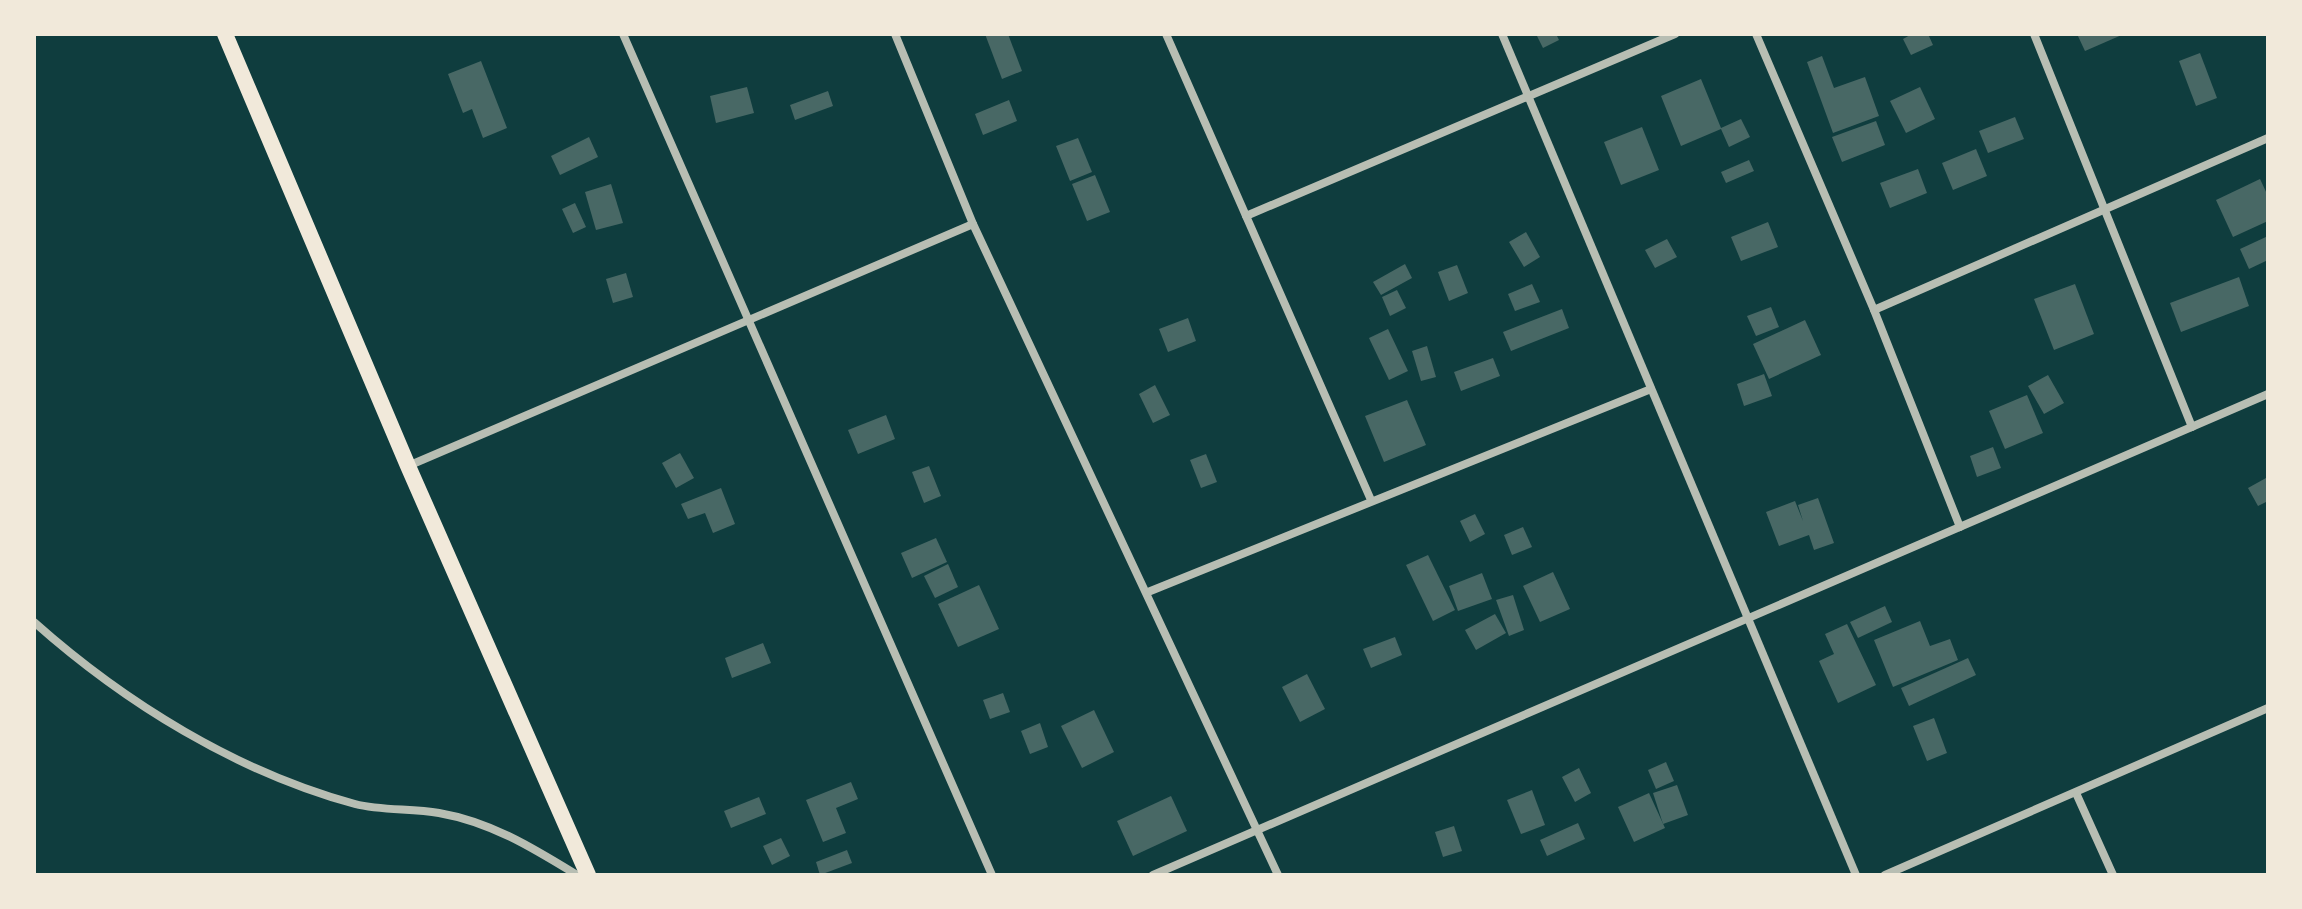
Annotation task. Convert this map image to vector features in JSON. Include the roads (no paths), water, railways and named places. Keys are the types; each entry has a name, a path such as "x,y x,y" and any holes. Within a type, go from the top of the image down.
{"main road":[{"path":"225,34 408,466 588,875"}],"street":[{"path":"623,34 992,875"},
{"path":"895,34 973,224 1278,875"},
{"path":"1166,34 1371,500"},
{"path":"1502,34 1856,875"},
{"path":"1246,216 1527,94 1675,34"},
{"path":"1756,34 1874,310 1960,527"},
{"path":"2034,34 2192,427"},
{"path":"1874,310 2268,138"},
{"path":"408,466 973,224"},
{"path":"1148,592 1651,389"},
{"path":"1153,875 2268,394"},
{"path":"34,622 67,651 158,715 276,778 358,805 439,813 486,824 577,875"},
{"path":"1885,875 2268,708"},
{"path":"2076,793 2113,875"}]}
